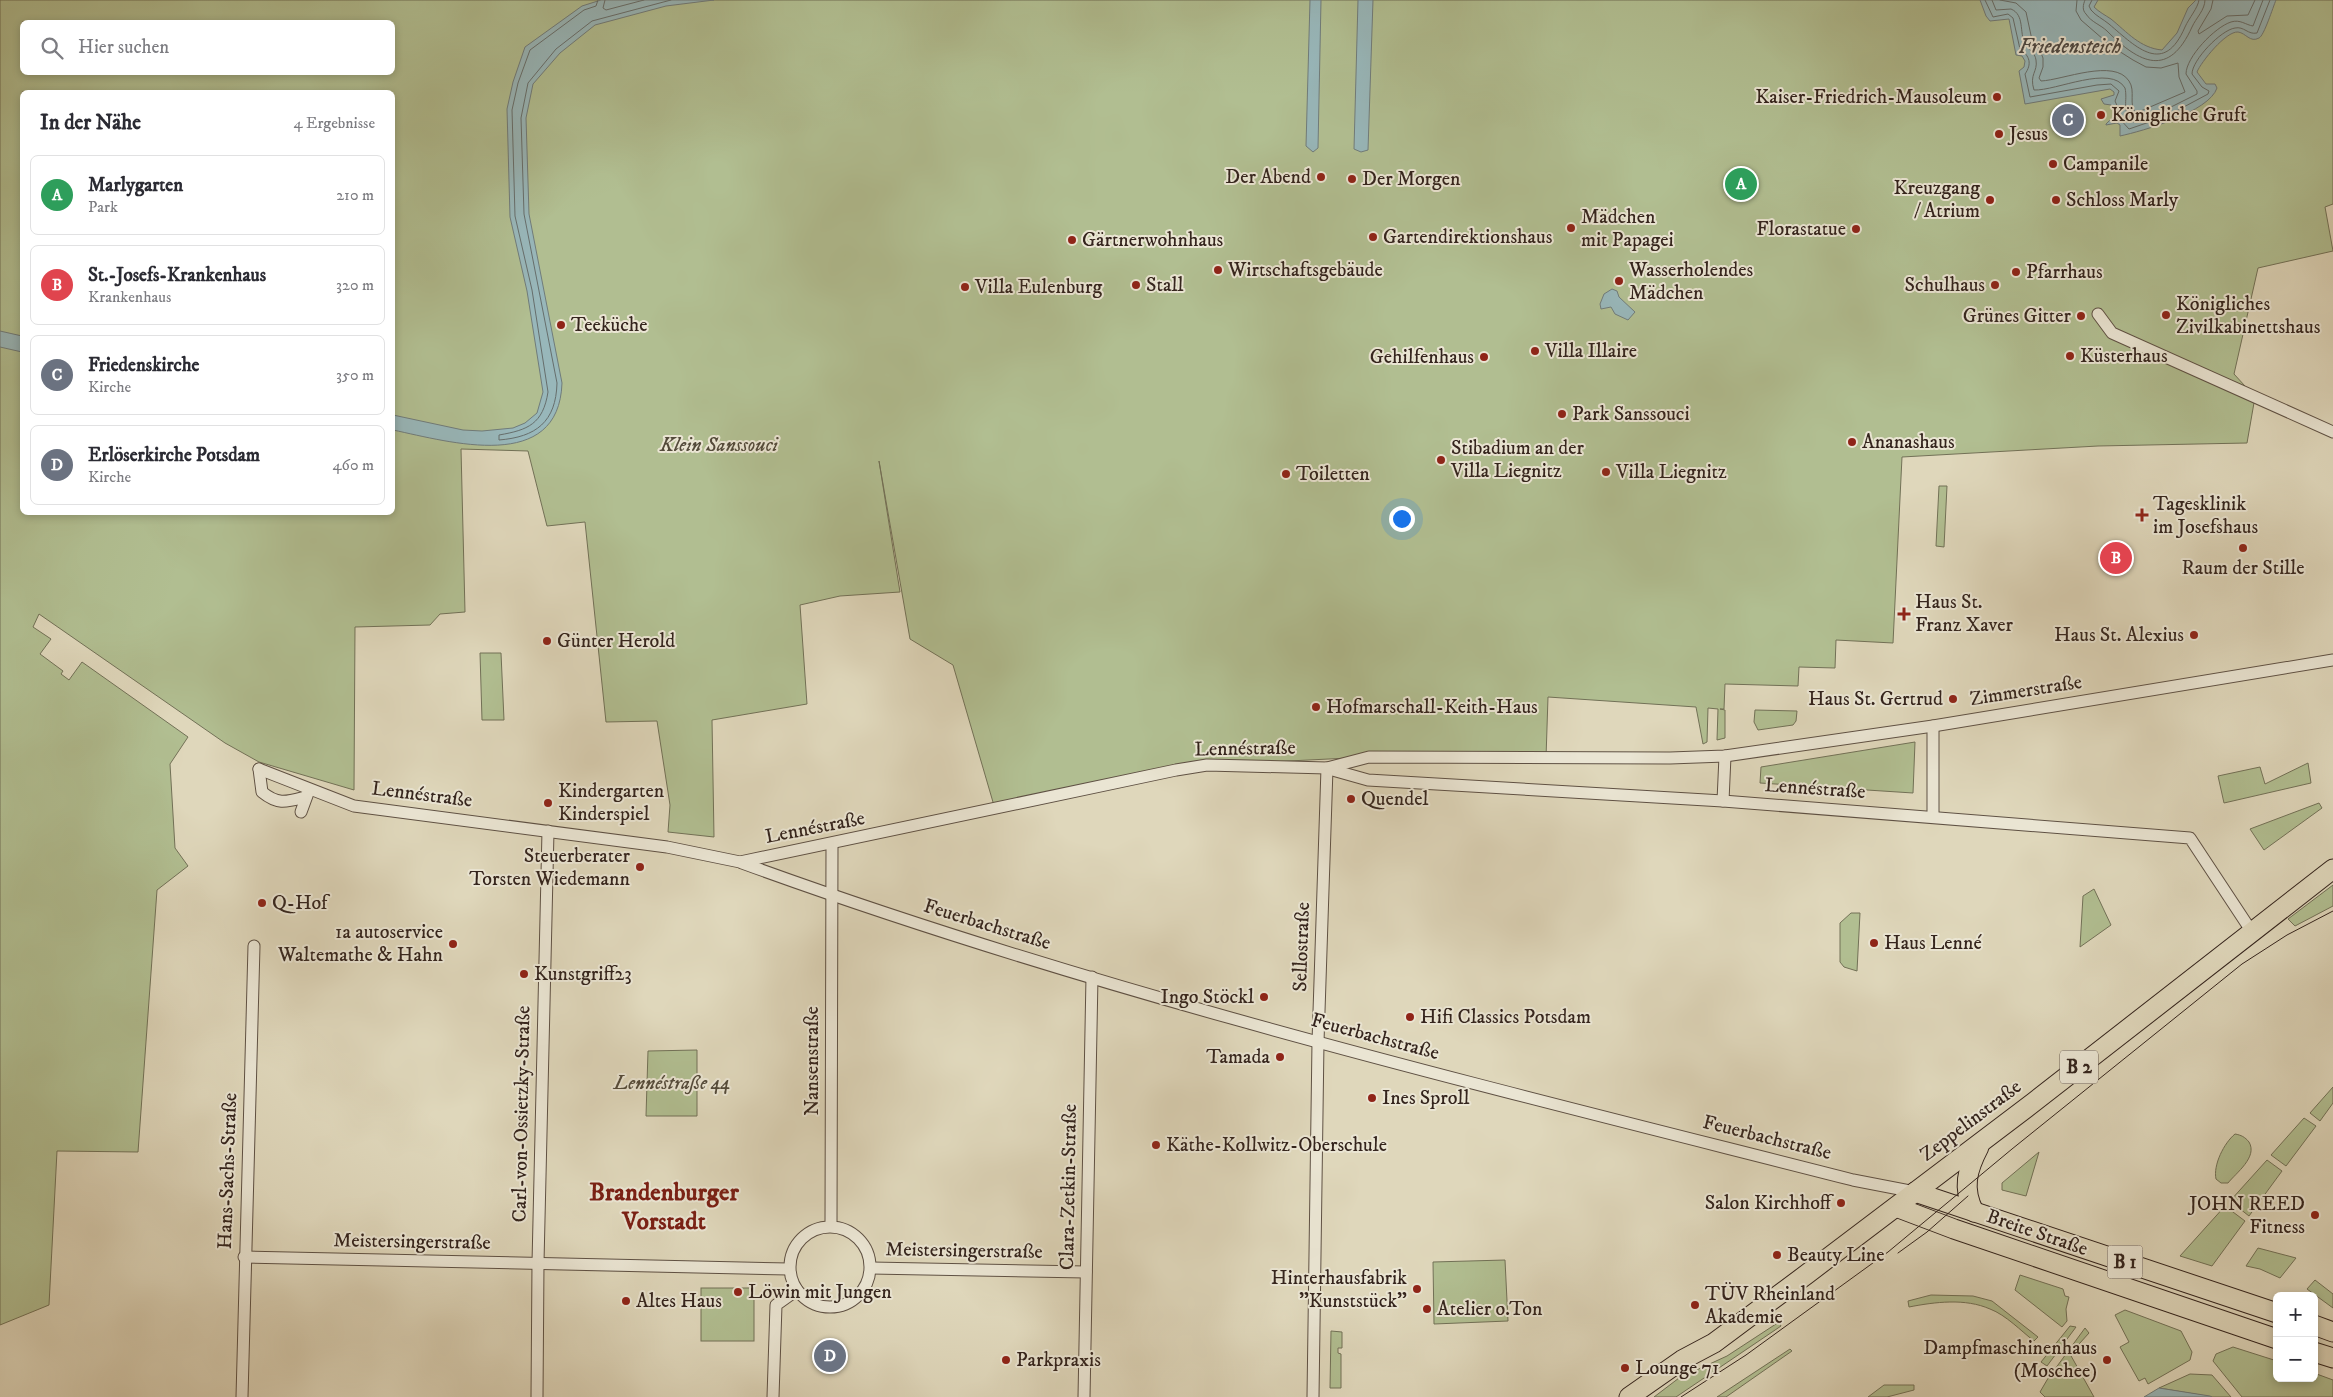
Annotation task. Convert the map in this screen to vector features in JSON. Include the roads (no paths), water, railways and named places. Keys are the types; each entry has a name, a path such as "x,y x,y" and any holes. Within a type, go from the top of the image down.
{"main road":[{"name":"Zeppelinstraße","path":"1629,1397 1682,1360 1714,1343 1896,1207 2333,869"},
{"name":"B 2","path":"1974,1212 1968,1196 1966,1180 1971,1162 1981,1143"},
{"name":"Breite Straße","path":"1915,1192 2273,1312"},
{"name":"Breite Straße","path":"1896,1207 1954,1229 2273,1338"},
{"path":"2318,1326 2333,1332"},
{"path":"2318,1353 2333,1358"}],"street":[{"path":"2098,314 2112,333 2333,432"},
{"name":"Zimmerstraße","path":"1725,756 1932,726 2333,660"},
{"path":"1932,726 1933,817"},
{"path":"1723,801 1725,756"},
{"name":"Lennéstraße","path":"1327,768 1369,757 1670,758 1725,756"},
{"name":"Lennéstraße","path":"301,812 308,794 354,806 667,847 740,862 832,845 1200,766 1327,768 1368,780 1723,801 2190,838 2252,932"},
{"name":"Sellostraße","path":"1313,1397 1318,1042 1327,768"},
{"name":"Carl-von-Ossietzky-Straße","path":"537,1397 538,1263 548,831"},
{"path":"831,896 832,845"},
{"name":"Feuerbachstraße","path":"740,862 831,896 1092,977 1318,1042 1853,1180 1915,1192"},
{"name":"Nansenstraße","path":"831,896 831,1226"},
{"name":"Hans-Sachs-Straße","path":"242,1397 244,1257 254,946"},
{"name":"Clara-Zetkin-Straße","path":"1084,1397 1092,977"},
{"path":"831,1226 844,1228 855,1234 864,1244 869,1255 871,1268 868,1280 862,1291 853,1300 842,1305 829,1307 817,1305 806,1299 797,1290 789,1269 791,1256 796,1244 806,1234 818,1228 831,1226"},
{"name":"Meistersingerstraße","path":"244,1257 789,1269"},
{"name":"Meistersingerstraße","path":"871,1268 1086,1272"},
{"path":"773,1397 776,1305 797,1290"}],"water":[{"path":"601,0 714,0 666,6 595,25 560,53 533,84 526,118 529,214 562,383 556,412 542,430 522,441 498,445 443,441 395,430 395,415 463,430 482,431 513,428 525,423 537,413 543,392 527,291 510,217 507,109 513,82 525,47 582,6"},
{"path":"1310,0 1321,0 1318,148 1313,152 1306,146"},
{"path":"1358,0 1373,0 1368,150 1361,152 1354,149"},
{"name":"Friedensteich","path":"1980,0 2098,0 2094,7 2128,34 2140,43 2162,50 2177,33 2188,8 2196,0 2276,0 2266,27 2259,38 2251,39 2238,32 2233,33 2214,48 2199,67 2197,72 2206,84 2215,84 2217,88 2202,105 2159,125 2120,136 2120,125 2117,123 2106,125 2113,117 2115,111 2111,105 2104,104 2101,99 2114,95 2114,92 2110,89 2025,104 2019,71 2024,67 2025,61 2022,56 2016,55 2009,19 1990,21"},
{"path":"1612,289 1617,291 1619,297 1635,312 1628,320 1615,314 1611,307 1601,309 1600,304 1604,294"},
{"path":"0,331 20,336 20,352 0,347"},
{"path":"2159,1388 2210,1396 2212,1397 2144,1397"}],"tram line":[{"path":"1681,1397 1746,1355 1888,1252 2012,1149 2242,964 2287,935 2333,911"},
{"path":"1898,1253 1927,1232 1968,1196"}],"place":[{"name":"Kaiser-Friedrich-Mausoleum","path":"1997,97"},
{"name":"Königliche Gruft","path":"2101,115"},
{"name":"Friedenskirche","path":"2068,120"},
{"name":"Jesus","path":"1999,134"},
{"name":"Campanile","path":"2053,164"},
{"name":"Der Abend","path":"1321,177"},
{"name":"Der Morgen","path":"1352,179"},
{"name":"Marlygarten","path":"1741,184"},
{"name":"Kreuzgang / Atrium","path":"1990,200"},
{"name":"Schloss Marly","path":"2056,200"},
{"name":"Mädchen mit Papagei","path":"1571,228"},
{"name":"Florastatue","path":"1856,229"},
{"name":"Gartendirektionshaus","path":"1373,237"},
{"name":"Gärtnerwohnhaus","path":"1072,240"},
{"name":"Wirtschaftsgebäude","path":"1218,270"},
{"name":"Pfarrhaus","path":"2016,272"},
{"name":"Wasserholendes Mädchen","path":"1619,281"},
{"name":"Stall","path":"1136,285"},
{"name":"Schulhaus","path":"1995,285"},
{"name":"Villa Eulenburg","path":"965,287"},
{"name":"Königliches Zivilkabinettshaus","path":"2166,315"},
{"name":"Grünes Gitter","path":"2081,316"},
{"name":"Teeküche","path":"561,325"},
{"name":"Villa Illaire","path":"1535,351"},
{"name":"Küsterhaus","path":"2070,356"},
{"name":"Gehilfenhaus","path":"1484,357"},
{"name":"Park Sanssouci","path":"1562,414"},
{"name":"Ananashaus","path":"1852,442"},
{"name":"Stibadium an der Villa Liegnitz","path":"1441,460"},
{"name":"Villa Liegnitz","path":"1606,472"},
{"name":"Toiletten","path":"1286,474"},
{"name":"Tagesklinik im Josefshaus","path":"2142,515"},
{"name":"Raum der Stille","path":"2243,548"},
{"name":"St.-Josefs-Krankenhaus","path":"2116,558"},
{"name":"Haus St. Franz Xaver","path":"1904,614"},
{"name":"Haus St. Alexius","path":"2194,635"},
{"name":"Günter Herold","path":"547,641"},
{"name":"Haus St. Gertrud","path":"1953,699"},
{"name":"Hofmarschall-Keith-Haus","path":"1316,707"},
{"name":"Quendel","path":"1351,799"},
{"name":"Kindergarten Kinderspiel","path":"548,803"},
{"name":"Steuerberater Torsten Wiedemann","path":"640,867"},
{"name":"Q-Hof","path":"262,903"},
{"name":"Haus Lenné","path":"1874,943"},
{"name":"1a autoservice Waltemathe & Hahn","path":"453,944"},
{"name":"Kunstgriff23","path":"524,974"},
{"name":"Ingo Stöckl","path":"1264,997"},
{"name":"Hifi Classics Potsdam","path":"1410,1017"},
{"name":"Tamada","path":"1280,1057"},
{"name":"Ines Sproll","path":"1372,1098"},
{"name":"Käthe-Kollwitz-Oberschule","path":"1156,1145"},
{"name":"Salon Kirchhoff","path":"1841,1203"},
{"name":"JOHN REED Fitness","path":"2315,1215"},
{"name":"Beauty Line","path":"1777,1255"},
{"name":"Hinterhausfabrik \"Kunststück\"","path":"1417,1289"},
{"name":"Löwin mit Jungen","path":"738,1292"},
{"name":"Altes Haus","path":"626,1301"},
{"name":"TÜV Rheinland Akademie","path":"1695,1305"},
{"name":"Atelier o.Ton","path":"1427,1309"},
{"name":"Erlöserkirche Potsdam","path":"830,1356"},
{"name":"Parkpraxis","path":"1006,1360"},
{"name":"Dampfmaschinenhaus (Moschee)","path":"2107,1360"},
{"name":"Lounge 71","path":"1625,1368"}],"district":[{"name":"Brandenburger Vorstadt","path":"664,1206"}],"park label":[{"name":"Klein Sanssouci","path":"719,445"},
{"name":"Lennéstraße 44","path":"672,1083"}]}
